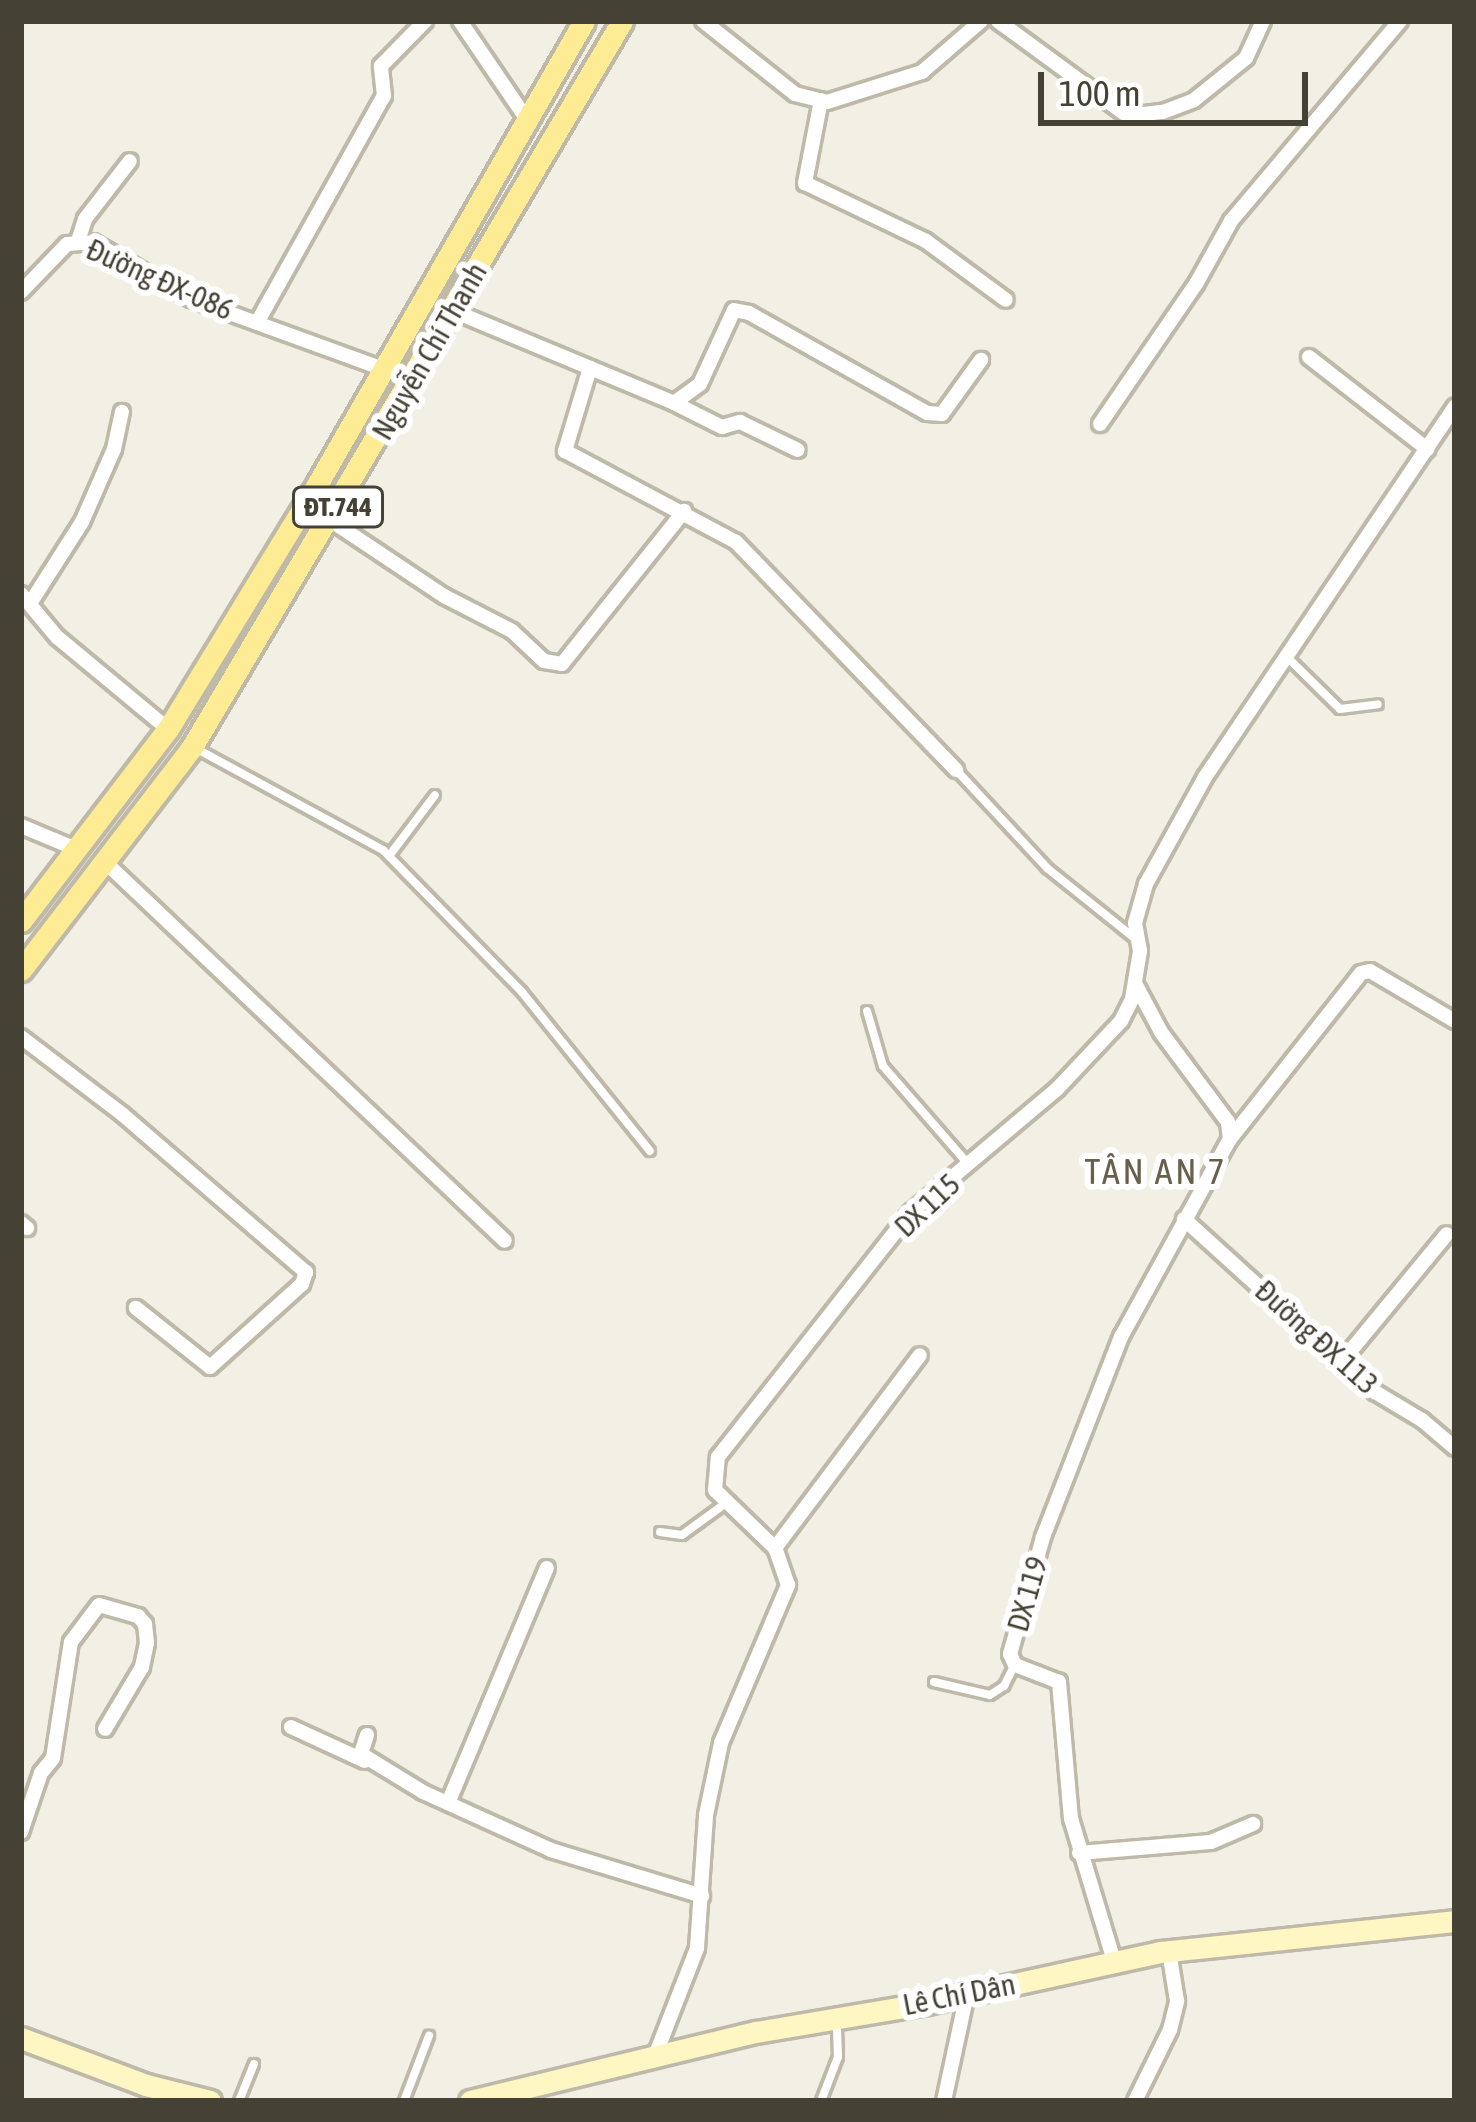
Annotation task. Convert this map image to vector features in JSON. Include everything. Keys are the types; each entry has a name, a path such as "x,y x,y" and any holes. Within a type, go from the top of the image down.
{"main road":[{"name":"Nguyễn Chí Thanh","path":"21,921 168,729 584,21"},
{"name":"Nguyễn Chí Thanh","path":"21,970 192,747 622,21"},
{"path":"527,121 556,137"},
{"path":"168,729 192,747"}],"street":[{"path":"258,322 384,96 381,66 425,21"},
{"path":"460,21 527,121"},
{"path":"703,21 794,94 821,100 922,72 981,21"},
{"path":"998,21 1128,116 1163,112 1194,100 1246,58 1263,21"},
{"path":"1100,424 1196,284 1231,221 1400,21"},
{"path":"821,100 806,183 926,241 1006,300"},
{"path":"78,241 85,219 130,160"},
{"name":"Đường ĐX-086","path":"21,292 67,244 93,242 173,291 383,369"},
{"path":"452,310 722,427 740,422 798,450"},
{"path":"674,403 700,384 734,310 749,313 928,412 942,413 981,360"},
{"path":"1309,357 1427,449"},
{"path":"590,368 565,451 611,479 684,512 748,553 956,770"},
{"name":"DX 115","path":"726,1503 715,1490 718,1457 911,1212 1057,1088 1120,1021 1135,982 1136,923 1146,884 1205,777 1455,406"},
{"path":"122,412 114,449 82,522 26,598 57,638 168,729"},
{"path":"330,520 444,596 512,631 544,661 562,664 684,512"},
{"path":"21,826 76,849"},
{"path":"104,861 506,1241"},
{"name":"DX 119","path":"1114,1961 1079,1853 1059,1682 1015,1665 1010,1654 1043,1538 1121,1337 1184,1219 1230,1138 1360,973 1370,970 1455,1021"},
{"path":"1135,982 1161,1032 1228,1122 1230,1138"},
{"path":"21,1037 122,1114 306,1272 302,1284 210,1367 136,1308"},
{"name":"Đường ĐX 113","path":"1184,1219 1375,1392 1422,1420 1455,1448"},
{"path":"1343,1360 1447,1234"},
{"path":"775,1548 920,1355"},
{"path":"655,2056 665,2018 697,1948 706,1815 721,1743 788,1585 775,1548 726,1503"},
{"path":"448,1803 548,1568"},
{"path":"21,1832 41,1773 53,1758 71,1642 99,1605 138,1616 147,1643 142,1667 105,1729"},
{"path":"290,1727 551,1850 702,1896"},
{"path":"367,1735 360,1749 370,1762"},
{"path":"1079,1853 1211,1842 1253,1824"},
{"name":"Lê Chí Dân","path":"484,2099 839,2015 967,1994 1114,1961 1455,1921"},
{"path":"1135,2101 1170,2030 1178,2001 1169,1952"},
{"path":"944,2101 967,1994"},
{"path":"21,2038 146,2085 210,2101"}],"lane":[{"path":"1287,657 1340,709 1378,704"},
{"path":"192,747 270,784 389,856 522,992 650,1151"},
{"path":"956,770 1047,868 1138,940"},
{"path":"389,856 435,795"},
{"path":"867,1011 883,1066 970,1166"},
{"path":"660,1532 682,1535 726,1503"},
{"path":"934,1682 990,1695 1004,1686 1015,1665"},
{"path":"821,2101 838,2057 839,2015"},
{"path":"404,2101 429,2036"},
{"path":"239,2101 254,2064"}],"district":[{"name":"TÂN AN 7","path":"1156,1172"}]}
